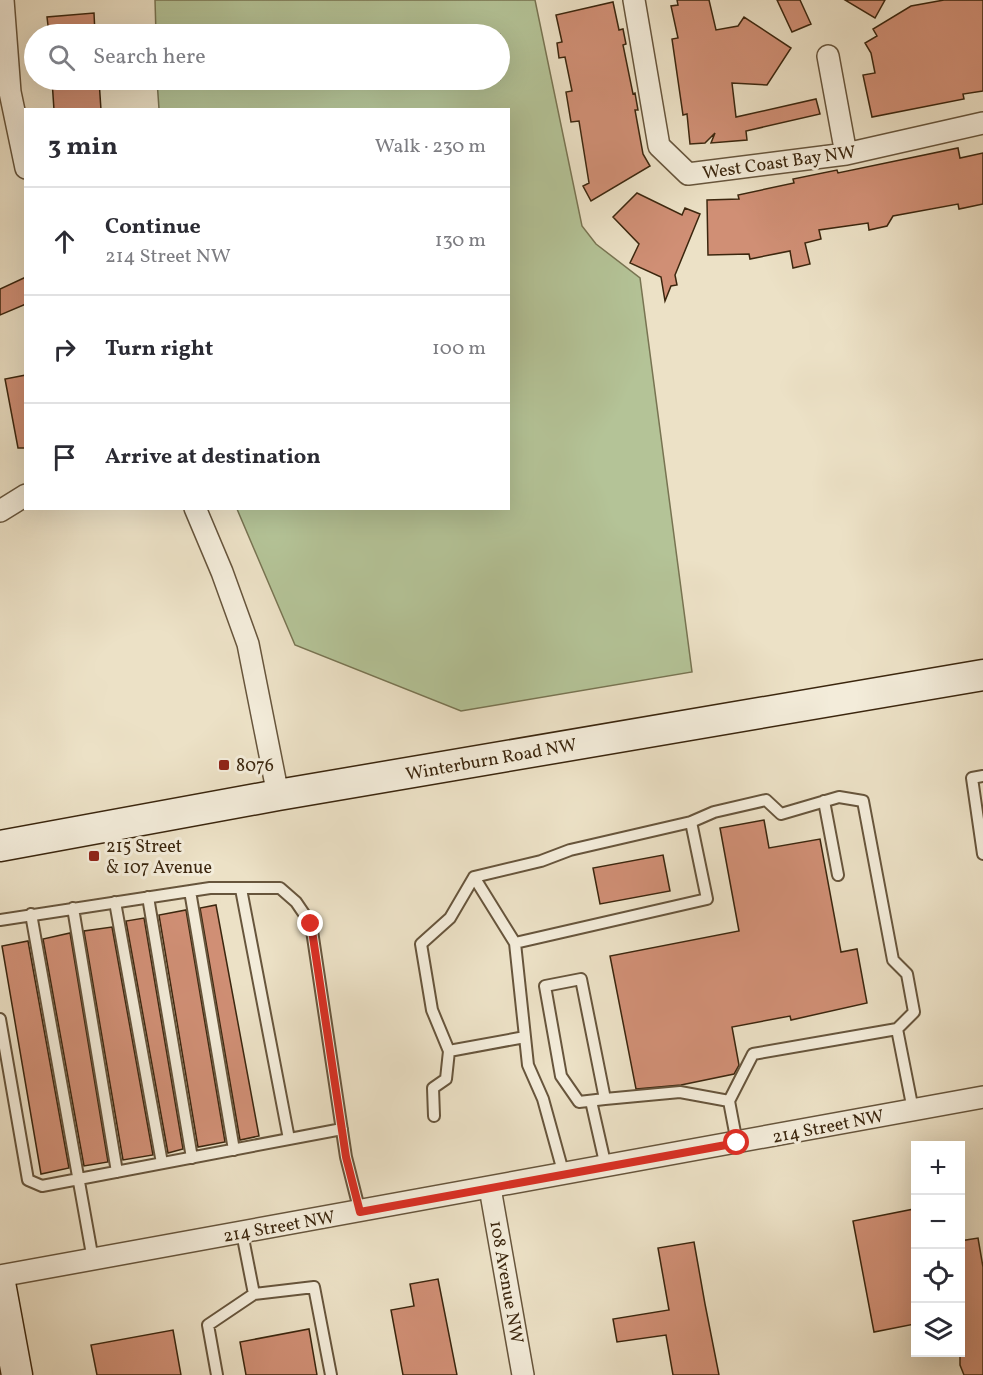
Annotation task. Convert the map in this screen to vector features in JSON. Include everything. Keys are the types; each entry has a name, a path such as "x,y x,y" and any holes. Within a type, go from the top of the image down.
{"main road":[{"name":"Winterburn Road NW","path":"0,846 278,795 983,675"},
{"path":"0,1283 16,1375"}],"street":[{"path":"3,0 10,92 24,158"},
{"name":"West Coast Bay NW","path":"634,0 659,146 688,174 846,154 983,123"},
{"path":"828,56 846,154"},
{"path":"0,511 24,496"},
{"path":"196,510 219,564 248,644 278,795"},
{"name":"214 Street NW","path":"0,1276 983,1097"},
{"name":"108 Avenue NW","path":"490,1188 524,1375"}],"lane":[{"path":"983,776 972,778 983,854"},
{"path":"434,1116 433,1088 446,1079 449,1051 432,1010 421,944 450,918 474,877 541,861 570,850 691,822 714,812 765,800 782,814 839,797 863,801 893,960 907,974 914,1012 897,1029 753,1054 729,1101 737,1143"},
{"path":"824,801 838,875"},
{"path":"515,943 707,899 691,822"},
{"path":"474,877 515,943 528,1065 543,1100 564,1175"},
{"path":"241,888 289,1139"},
{"path":"0,920 190,891 280,888 296,902 311,924 342,1129 360,1212"},
{"path":"190,891 234,1150"},
{"path":"148,897 192,1158"},
{"path":"116,902 162,1164"},
{"path":"73,908 117,1172"},
{"path":"31,914 93,1260"},
{"path":"605,1099 581,979 545,986 561,1076 579,1102 680,1092 729,1101"},
{"path":"0,1019 28,1180 42,1186 342,1129"},
{"path":"897,1029 913,1110"},
{"path":"449,1051 525,1037"},
{"path":"591,1101 606,1167"},
{"path":"242,1233 254,1294"},
{"path":"217,1375 208,1325 254,1294 314,1287 331,1375"}],"green space":[{"path":"155,0 535,0 582,226 596,244 640,278 692,672 461,711 295,645 237,510 510,510 510,108 159,108 158,90 510,90 510,24 156,24"}],"building":[{"path":"677,0 709,0 716,30 738,26 744,17 791,48 767,85 732,83 736,117 816,99 820,114 746,131 747,140 711,143 715,133 705,143 690,144 687,114 683,115 672,39 678,38 671,6 678,5"},
{"path":"777,0 800,0 811,24 792,32"},
{"path":"845,0 885,0 875,18"},
{"path":"944,0 983,0 983,91 963,94 964,99 872,117 863,75 875,73 871,53 865,43 877,36 873,29 911,6"},
{"path":"613,2 619,30 623,29 626,44 623,45 633,94 635,93 638,110 635,110 643,154 650,166 591,201 583,186 589,183 579,121 571,122 566,92 572,91 565,57 559,58 557,43 562,42 556,15"},
{"path":"94,13 95,24 48,24 47,17"},
{"path":"53,90 100,90 101,108 54,108"},
{"path":"958,148 960,158 983,153 983,204 959,209 958,204 893,216 887,226 869,230 868,223 819,230 821,239 805,243 810,264 793,268 790,251 750,259 749,254 708,255 707,200 739,199 738,195 794,183 793,179 837,170 838,173"},
{"path":"637,193 682,215 685,208 700,214 675,275 677,285 671,286 665,301 661,277 630,263 639,244 613,217"},
{"path":"24,278 24,305 0,315 0,289"},
{"path":"24,375 24,448 18,448 5,379"},
{"path":"764,820 769,848 820,839 841,952 857,949 867,1003 791,1020 790,1016 732,1027 739,1065 734,1074 681,1085 636,1089 610,956 739,931 720,828"},
{"path":"663,855 670,891 600,904 593,868"},
{"path":"216,905 259,1136 240,1140 200,908"},
{"path":"186,910 225,1142 198,1147 159,915"},
{"path":"144,918 183,1149 168,1153 126,921"},
{"path":"112,927 153,1155 123,1160 84,931"},
{"path":"70,933 108,1162 84,1166 43,939"},
{"path":"28,941 69,1168 41,1174 2,946"},
{"path":"911,1210 911,1325 874,1332 853,1221"},
{"path":"978,1238 983,1267 983,1375 964,1375 960,1365 960,1357 965,1357 965,1240"},
{"path":"694,1242 719,1375 673,1375 666,1335 617,1342 613,1319 669,1310 658,1248"},
{"path":"438,1279 457,1375 403,1375 391,1310 414,1306 410,1284"},
{"path":"309,1329 317,1375 246,1375 240,1342"},
{"path":"173,1330 181,1375 97,1375 91,1345"}],"place":[{"name":"8076","path":"224,765"},
{"name":"215 Street & 107 Avenue","path":"94,856"}],"route":[{"path":"311,924 346,1157 360,1212 737,1143"}]}
